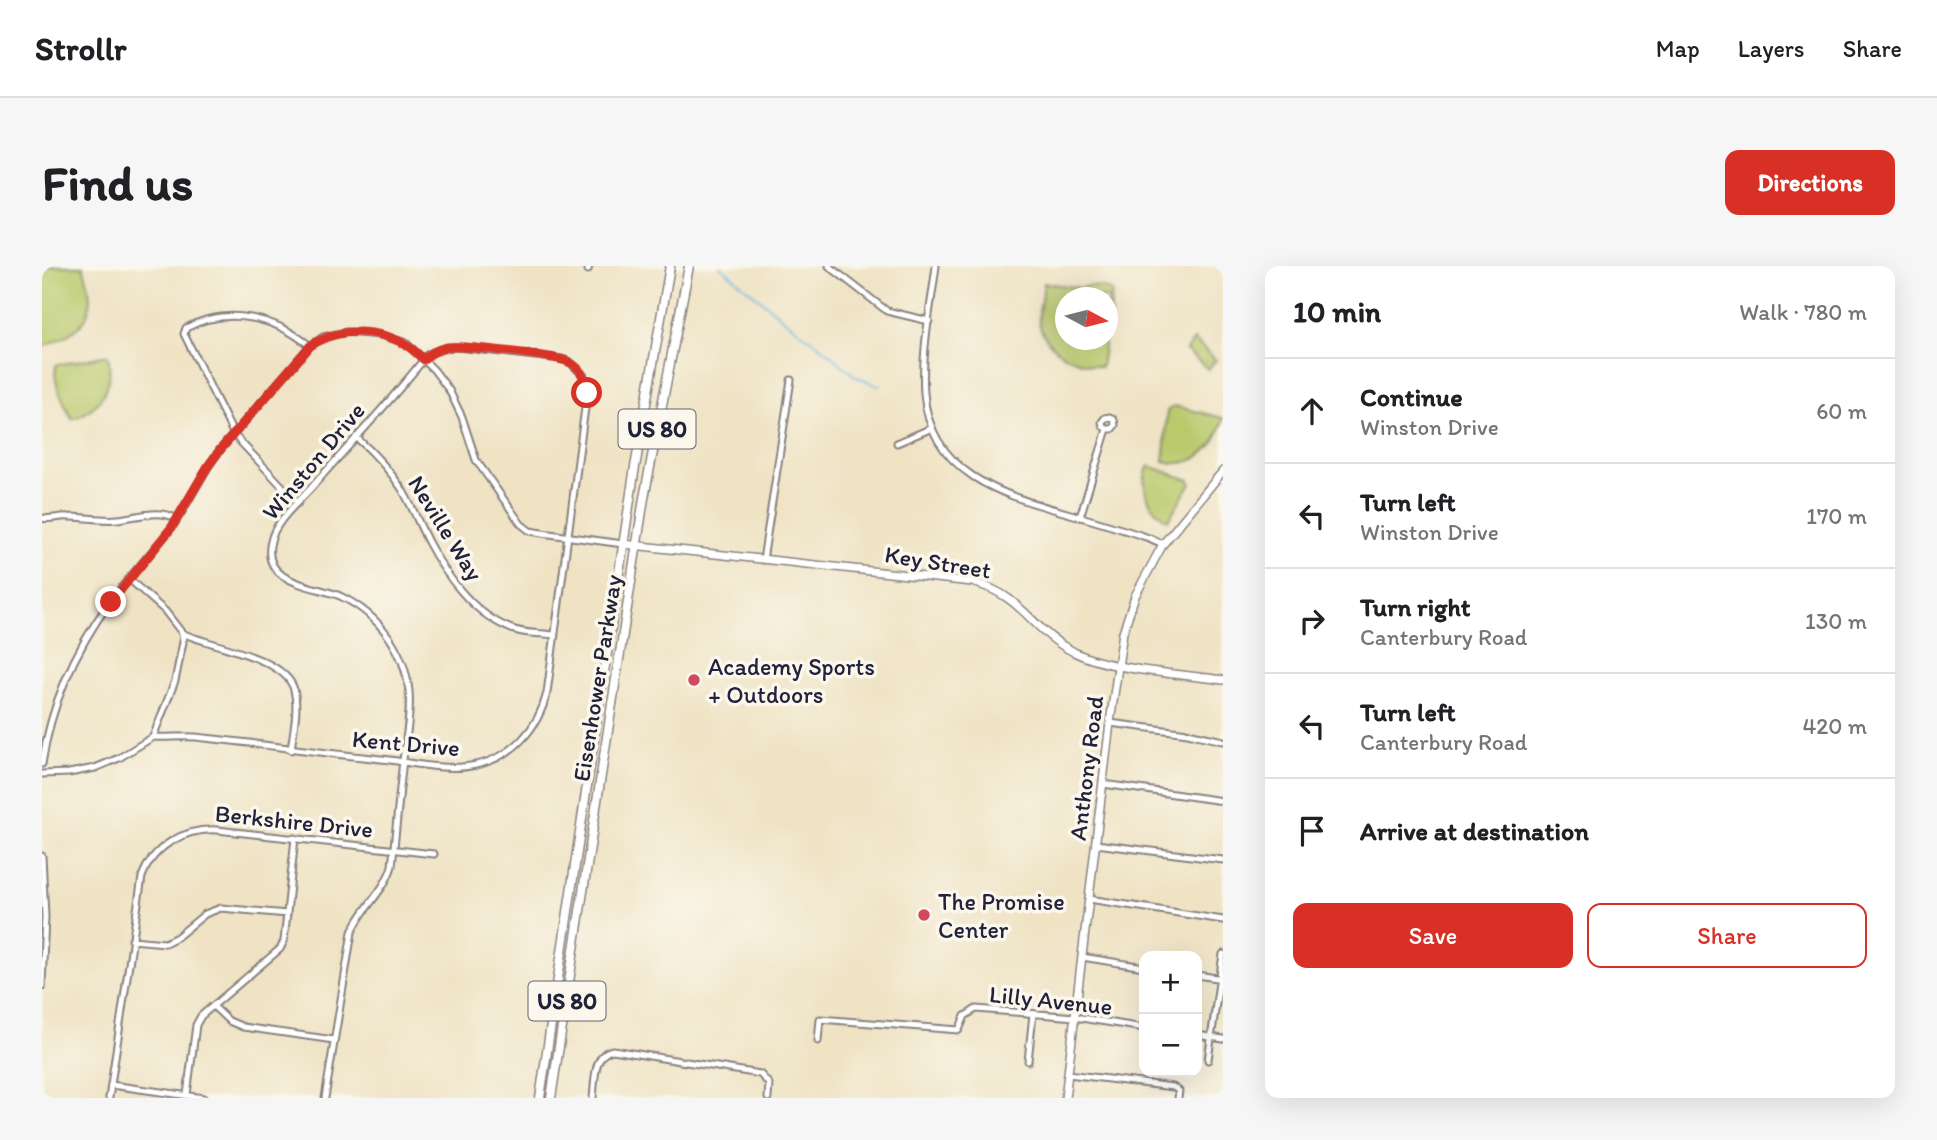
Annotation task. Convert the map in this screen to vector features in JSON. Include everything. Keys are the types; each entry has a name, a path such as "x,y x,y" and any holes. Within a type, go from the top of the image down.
{"main road":[{"name":"Eisenhower Parkway","path":"540,1096 623,544 670,266"},
{"name":"Eisenhower Parkway","path":"552,1098 636,546 689,266"}],"street":[{"path":"829,266 887,312 929,321"},
{"path":"936,266 923,382 932,428 946,452 985,485 1004,495 1163,544"},
{"path":"298,503 234,435 186,339 186,328 212,319 243,316 276,324 310,346"},
{"path":"42,764 50,720 68,673 97,621 177,519 208,466 310,346 323,337 335,333 359,332 406,343 441,379 455,402 476,460 522,524 530,531 623,544"},
{"name":"Winston Drive","path":"326,1098 352,932 389,874 394,848 409,693 402,663 390,639 368,614 352,603 323,590 283,578 272,565 270,554 273,533 428,355 437,350 458,347 562,359 579,369 587,393 568,537"},
{"path":"762,560 791,380"},
{"path":"897,443 932,428"},
{"path":"1080,517 1107,429"},
{"name":"Neville Way","path":"356,437 379,458 395,479 443,566 475,604 506,627 554,635"},
{"name":"Anthony Road","path":"1065,1098 1117,664 1129,611 1146,572 1163,544 1223,471"},
{"path":"42,519 52,520 65,516 117,519 154,513 171,515 177,519"},
{"name":"Kent Drive","path":"153,737 195,737 291,750 466,767 489,762 515,747 535,724 544,704 568,537"},
{"name":"Key Street","path":"623,544 982,584 1008,597 1057,642 1072,652 1117,664 1223,680"},
{"path":"129,579 165,611 182,633 252,657 285,674 294,687 295,698 291,750"},
{"path":"42,774 95,768 119,758 153,737 175,681 183,642 182,633"},
{"path":"1110,723 1223,741"},
{"path":"1103,784 1223,801"},
{"name":"Berkshire Drive","path":"109,1098 144,872 160,851 180,836 199,829 434,854"},
{"path":"187,1095 197,1025 201,1016 278,952 284,941 295,838"},
{"path":"1096,844 1223,860"},
{"path":"42,856 45,916 42,986"},
{"path":"1089,899 1223,920"},
{"path":"132,940 165,943 177,937 211,910 221,908 286,914"},
{"path":"1208,1060 1222,979 1223,954"},
{"path":"1083,957 1139,966"},
{"path":"1202,976 1222,979"},
{"path":"213,1006 229,1021 243,1027 334,1040"},
{"name":"Lilly Avenue","path":"818,1041 820,1019 959,1030 965,1016 976,1009 1074,1017 1139,1027"},
{"path":"1028,1060 1033,1014"},
{"path":"1202,1036 1223,1039"},
{"path":"593,1098 599,1058 613,1049 760,1073 769,1084 768,1098"},
{"path":"1068,1074 1173,1087 1179,1091 1178,1098"},
{"path":"111,1085 204,1098"},
{"path":"540,1096 552,1098"}],"green space":[{"path":"42,266 83,266 90,296 86,318 79,326 70,334 42,347"},
{"path":"1044,283 1074,287 1055,287 1055,348 1044,335 1039,316"},
{"path":"1194,340 1216,360 1208,369 1186,350"},
{"path":"1058,350 1104,350 1101,367 1082,363"},
{"path":"108,355 109,376 103,394 91,409 72,419 57,386 56,365"},
{"path":"1174,406 1223,418 1210,446 1195,459 1185,462 1164,461 1167,411"},
{"path":"1149,466 1190,480 1191,483 1168,520 1155,510 1147,496 1145,481"}],"waterway":[{"path":"720,266 855,376 879,386"}],"place":[{"name":"Academy Sports + Outdoors","path":"694,680"},
{"name":"The Promise Center","path":"924,915"}],"route":[{"path":"111,602 172,527 220,450 310,346 323,337 347,332 381,335 406,343 424,360 437,350 458,347 562,359 579,369 584,376 587,393"}]}
